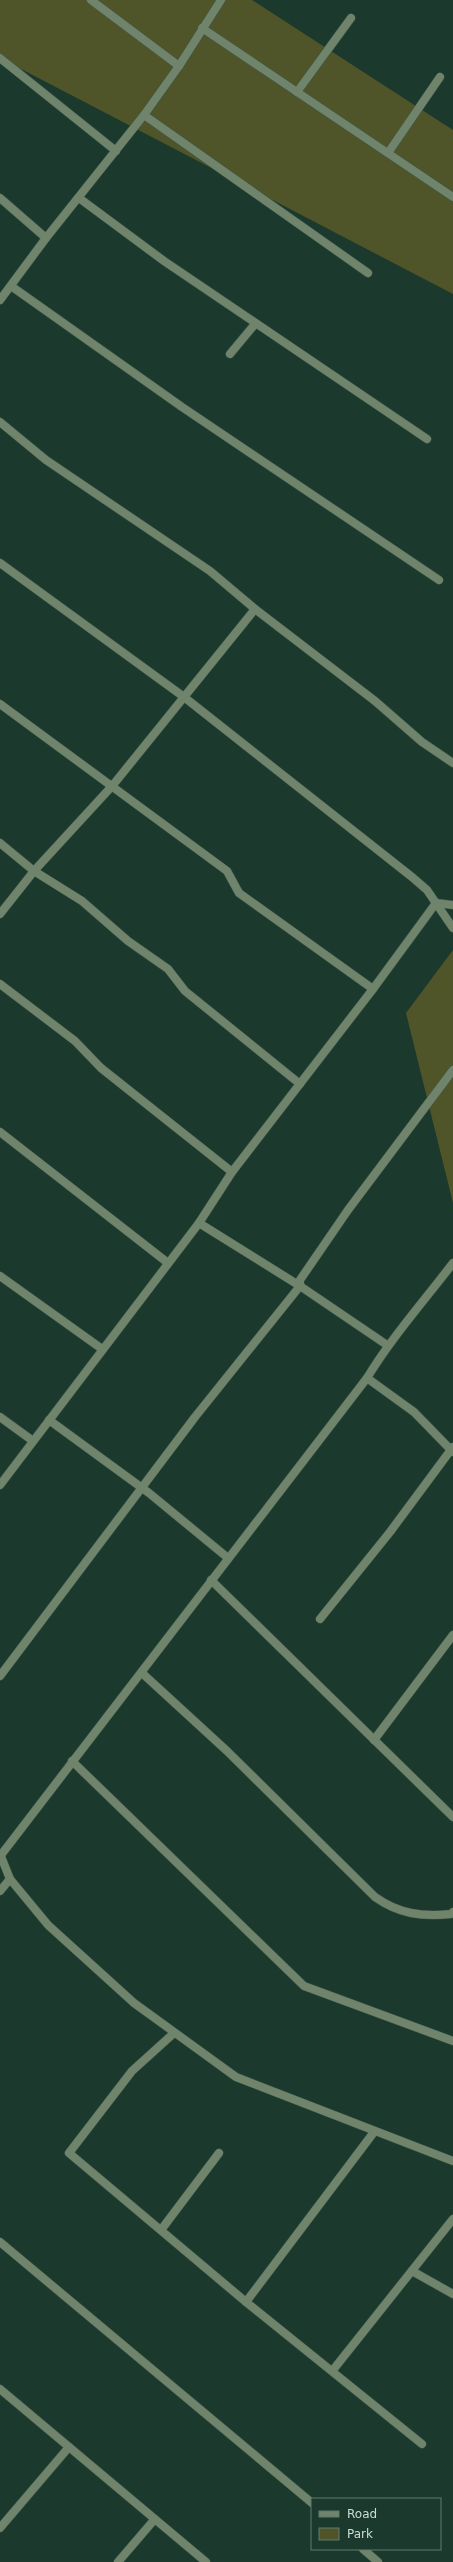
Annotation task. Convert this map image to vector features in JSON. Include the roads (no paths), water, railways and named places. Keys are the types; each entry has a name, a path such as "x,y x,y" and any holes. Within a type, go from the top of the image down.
{"street":[{"path":"91,0 179,66"},
{"path":"0,300 46,238 144,115 179,66 221,0"},
{"path":"297,92 351,18"},
{"path":"202,28 453,197"},
{"path":"0,58 116,151"},
{"path":"388,153 440,77"},
{"path":"144,115 368,273"},
{"path":"0,198 46,238"},
{"path":"79,198 164,261 427,439"},
{"path":"11,286 182,407 439,580"},
{"path":"230,354 255,324"},
{"path":"0,422 46,460 210,571 255,609 306,646 422,742 453,763"},
{"path":"0,563 184,697 412,877 427,890 453,928"},
{"path":"0,914 34,871 112,785 255,609"},
{"path":"0,704 227,871 239,893 373,989"},
{"path":"0,843 34,871 82,901 128,941 168,969 185,991 300,1084"},
{"path":"436,903 453,905"},
{"path":"0,1484 102,1348 199,1223 232,1172 373,989 436,903"},
{"path":"0,984 50,1024 75,1041 101,1068 232,1172"},
{"path":"0,1676 194,1417 300,1286 300,1280 348,1210 453,1070"},
{"path":"0,1132 168,1263"},
{"path":"199,1223 300,1286 387,1345"},
{"path":"453,1263 412,1318 387,1345 367,1378 211,1580 142,1673 0,1854 10,1879 43,1920 86,1961 134,2003 236,2077 374,2132 453,2161"},
{"path":"0,1276 102,1348"},
{"path":"320,1619 390,1532 452,1449 414,1412 367,1378"},
{"path":"0,1417 33,1441"},
{"path":"48,1420 142,1488 228,1558"},
{"path":"211,1580 453,1816"},
{"path":"374,1740 453,1635"},
{"path":"142,1673 227,1751 375,1897 390,1907 418,1915 452,1914"},
{"path":"72,1761 304,1986 453,2041"},
{"path":"0,1891 10,1879"},
{"path":"174,2033 132,2071 69,2153 246,2302 333,2370 422,2444"},
{"path":"246,2302 374,2132"},
{"path":"161,2230 218,2153"},
{"path":"333,2370 453,2219"},
{"path":"0,2242 311,2502"},
{"path":"412,2271 453,2294"},
{"path":"0,2390 206,2562"},
{"path":"0,2528 69,2447"},
{"path":"118,2562 154,2520"},
{"path":"364,2550 378,2562"}]}
